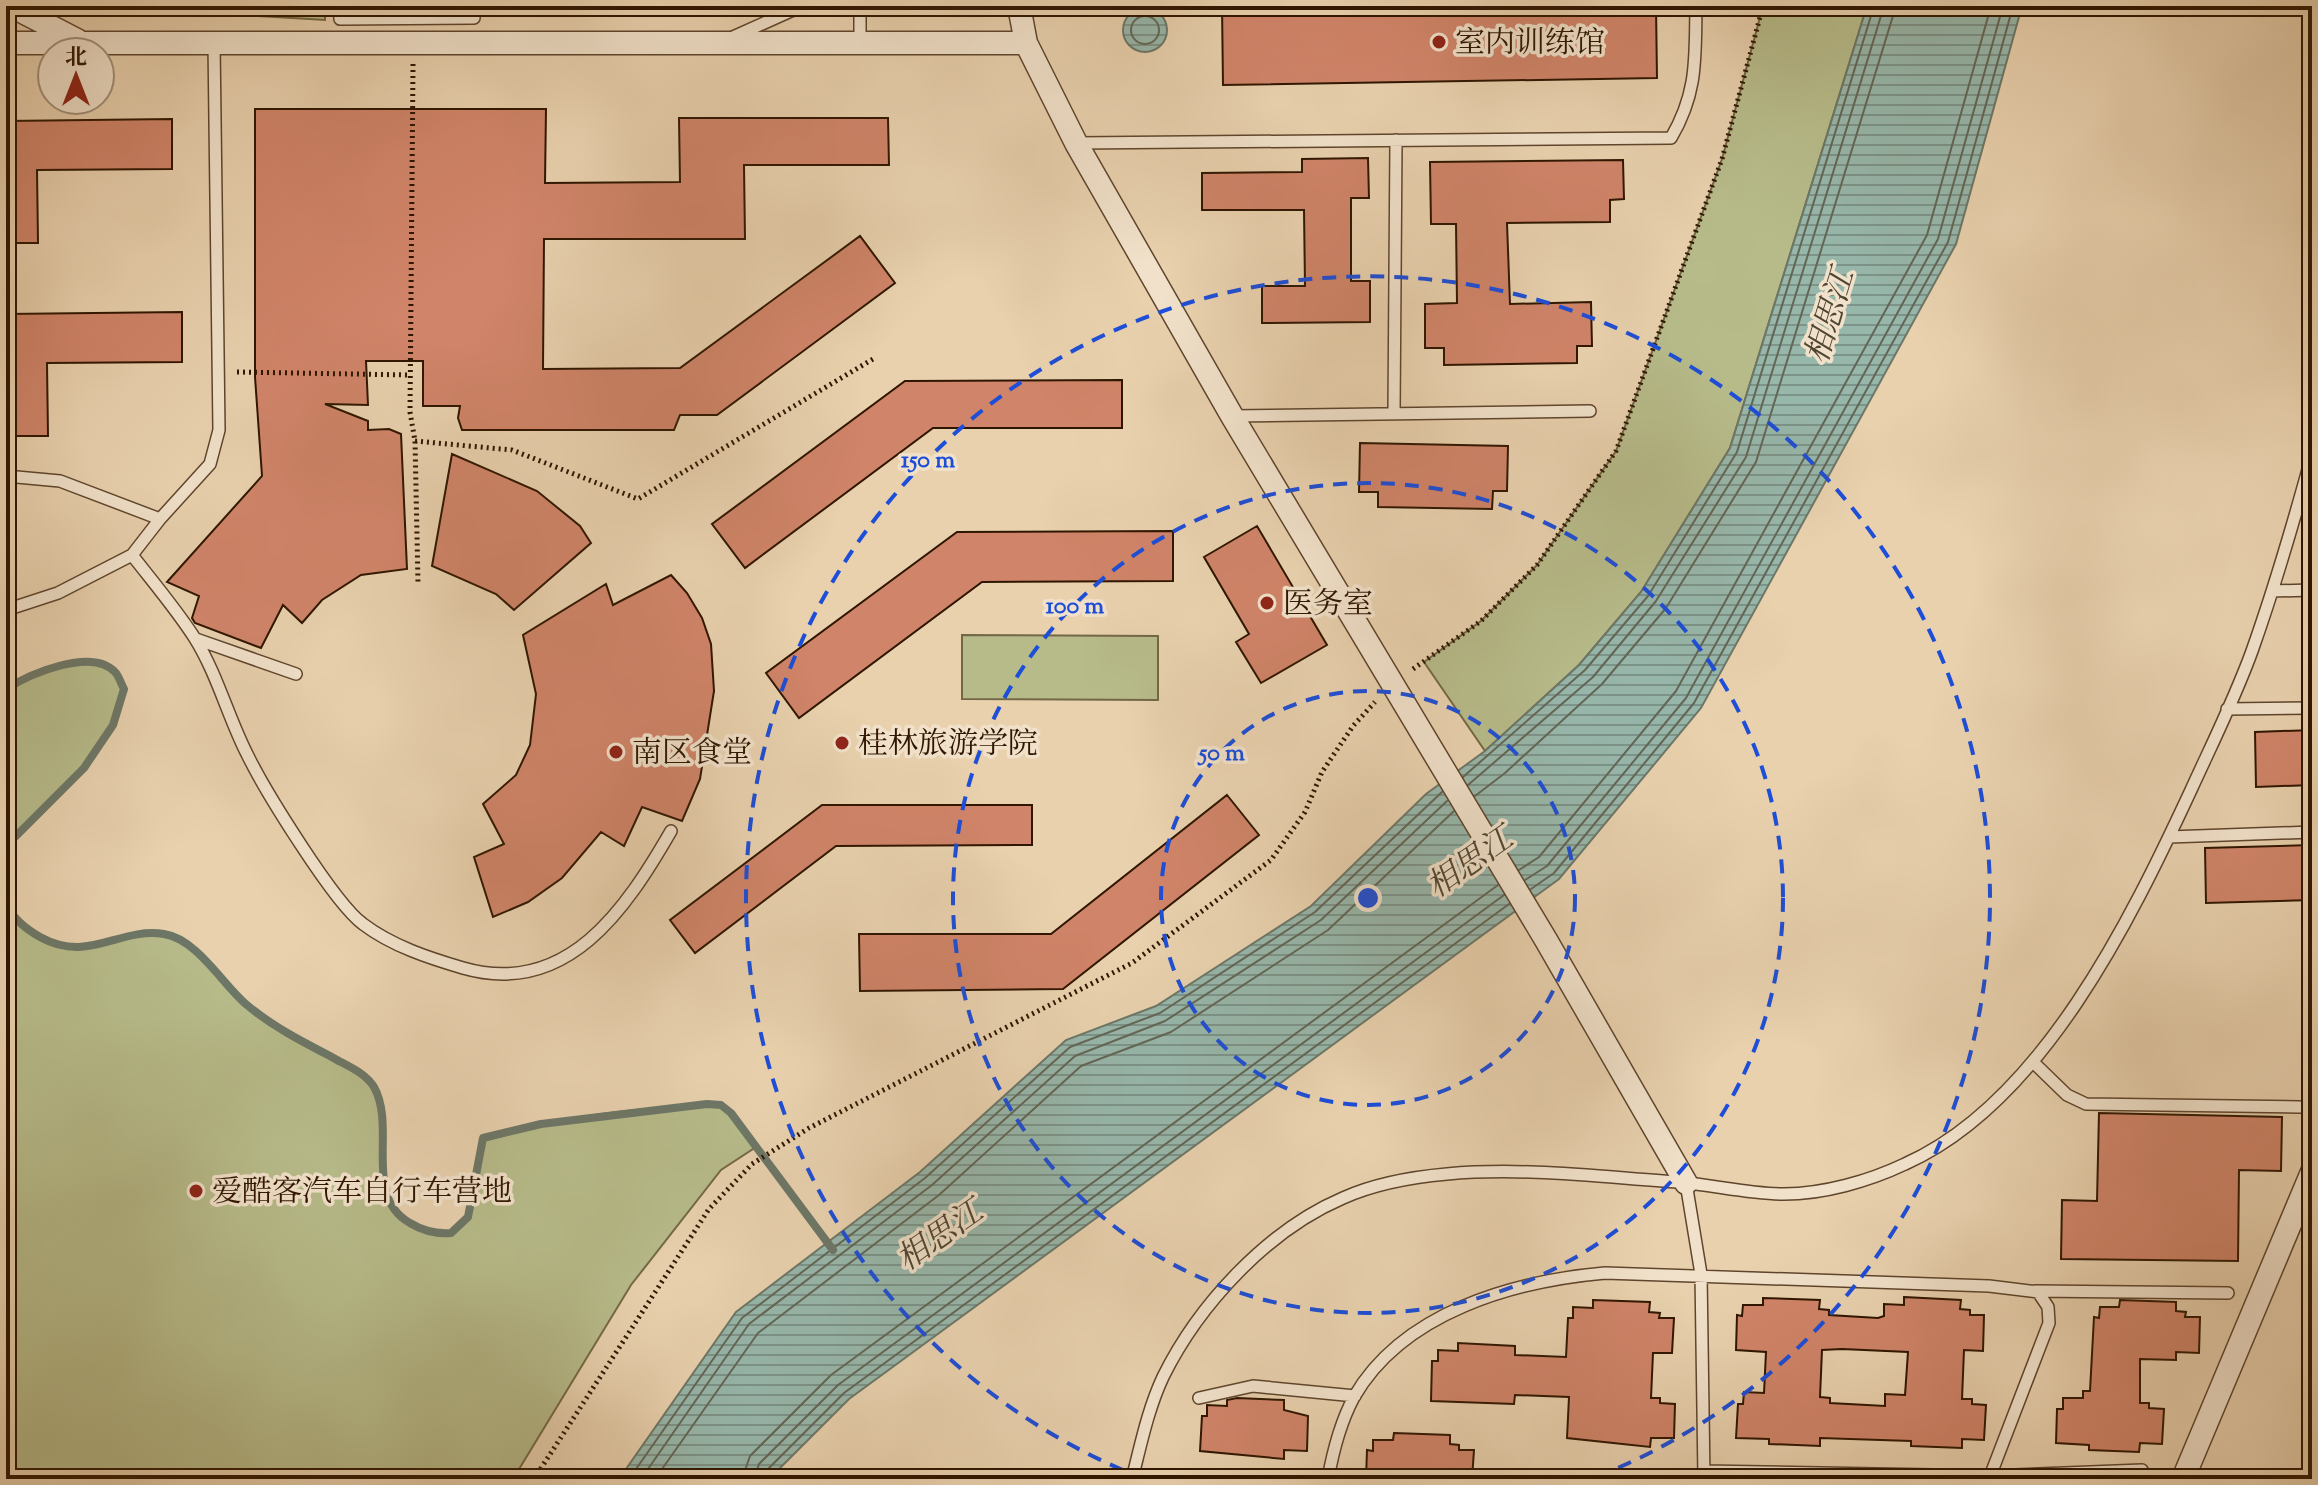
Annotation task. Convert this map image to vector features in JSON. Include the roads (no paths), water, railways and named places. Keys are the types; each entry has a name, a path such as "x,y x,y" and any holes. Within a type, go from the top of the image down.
{"street":[{"path":"11,6 69,36"},
{"path":"1019,6 1026,43 1076,143 1232,416 1546,940 1686,1183"},
{"path":"6,43 36,43"},
{"path":"116,43 1026,43"},
{"path":"2183,1479 2312,1172"}],"lane":[{"path":"339,6 340,19 474,18 474,6"},
{"path":"721,43 802,6"},
{"path":"860,6 860,43"},
{"path":"1076,143 1671,138 1688,109 1695,68 1696,6"},
{"path":"412,18 413,43"},
{"path":"6,610 58,593 132,555 213,460 219,430 214,43"},
{"path":"1394,413 1396,140"},
{"path":"1232,416 1590,411"},
{"path":"1132,1479 1148,1416 1179,1350 1215,1300 1263,1249 1320,1209 1346,1196 1450,1174 1549,1174 1686,1183 1785,1194 1845,1185 1907,1164 2000,1099 2033,1062 2109,949 2169,837 2227,709 2272,591 2312,455"},
{"path":"6,476 60,481 160,519"},
{"path":"132,555 196,639 248,756 344,905 363,925 420,954 491,974 548,968 576,953 626,901 671,831"},
{"path":"2272,591 2312,590"},
{"path":"196,639 296,674"},
{"path":"2227,709 2312,708"},
{"path":"2169,837 2312,832"},
{"path":"2033,1062 2067,1095 2086,1104 2300,1107"},
{"path":"1686,1183 1701,1274 1704,1475 1989,1478 2142,1470"},
{"path":"1328,1479 1335,1442 1355,1396 1389,1356 1418,1330 1489,1296 1568,1276 1701,1274 2034,1290 2228,1293"},
{"path":"1989,1478 2049,1323 2044,1298 2034,1290"},
{"path":"1199,1398 1253,1386 1355,1396"}],"water":[{"name":"相思江","path":"1867,6 2022,6 1956,244 1701,708 1559,879 849,1399 769,1479 619,1479 736,1312 920,1172 1066,1040 1156,1006 1311,906 1426,794 1485,751 1579,665 1641,592 1730,448"},
{"path":"1145,8 1160,15 1167,30 1160,45 1145,52 1130,45 1123,30 1130,15"}],"waterway":[{"path":"6,689 45,670 76,662 104,665 115,672 124,689 113,725 84,768 6,846"},
{"path":"6,904 25,927 58,944 89,946 147,933 176,938 198,953 257,1013 365,1077 374,1087 380,1104 387,1196 396,1211 420,1228 451,1233 468,1217 483,1138 541,1124 707,1104 721,1105 731,1113 833,1250"}],"place":[{"name":"室内训练馆","path":"1439,42"},
{"name":"医务室","path":"1267,603"},
{"name":"桂林旅游学院","path":"842,743"},
{"name":"南区食堂","path":"616,752"},
{"name":"爱酷客汽车自行车营地","path":"196,1191"}]}
